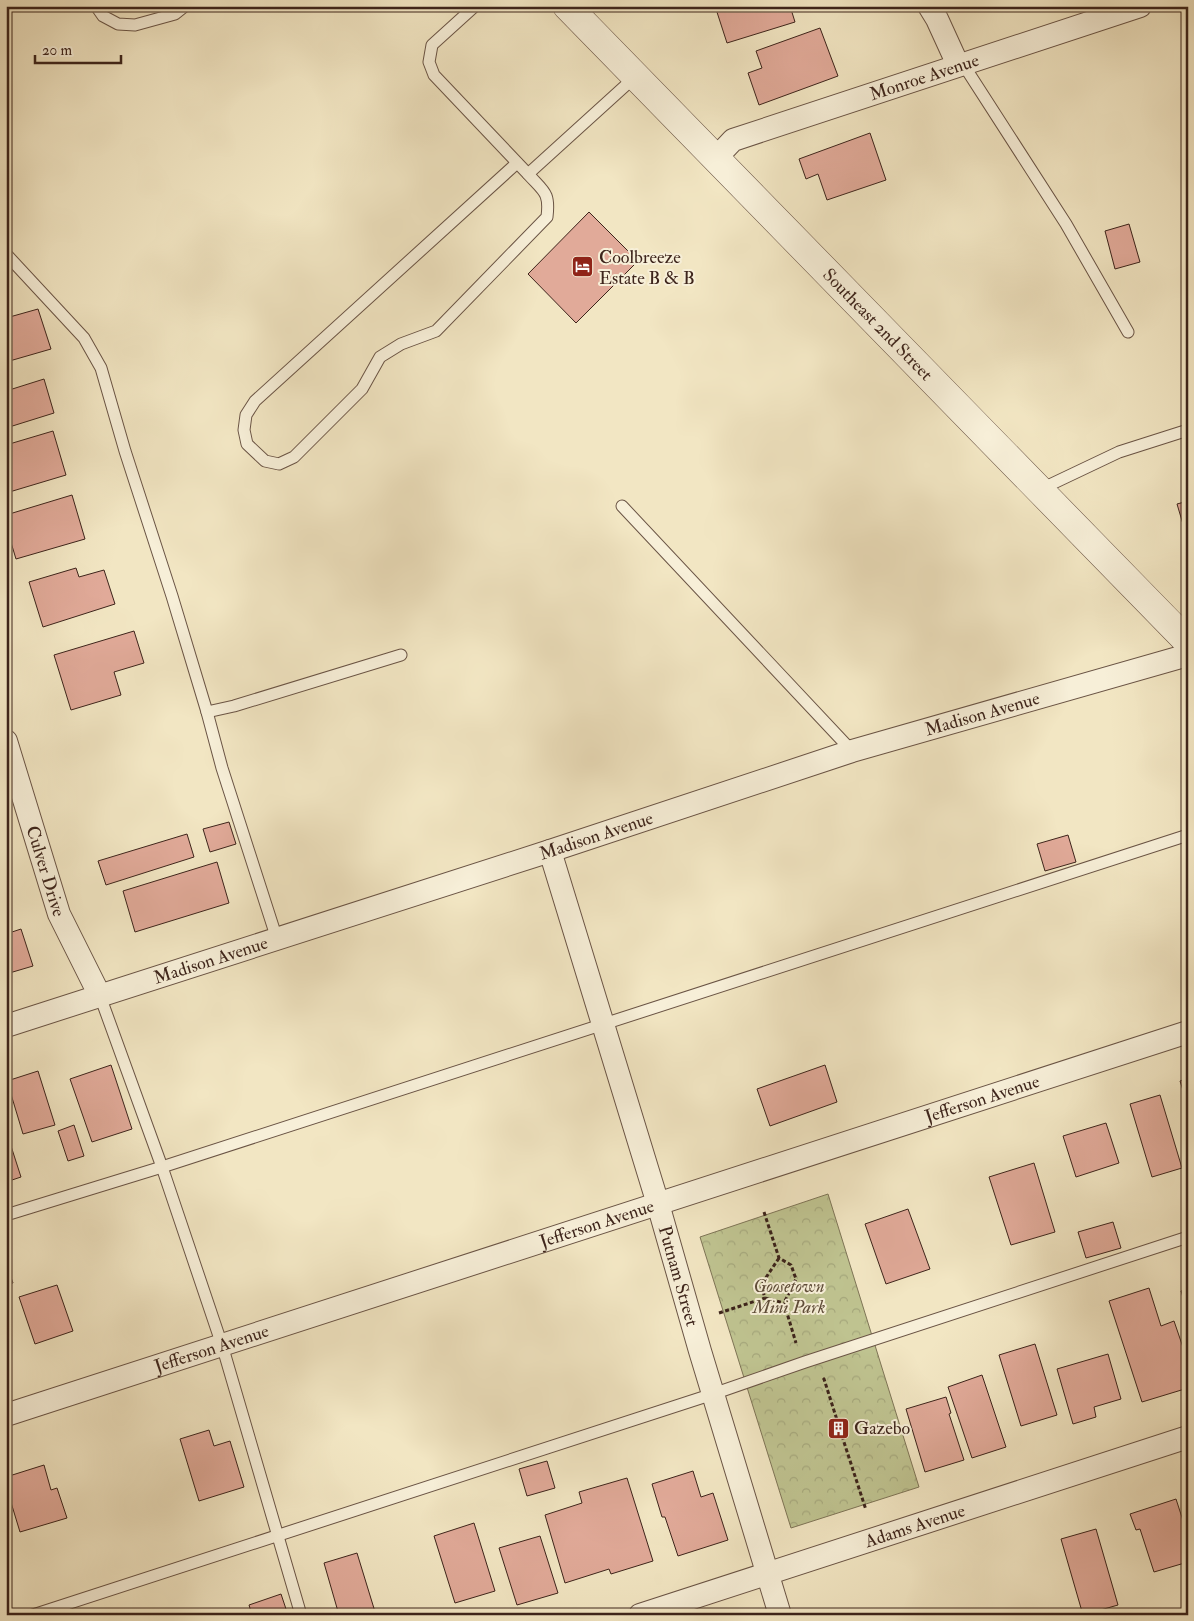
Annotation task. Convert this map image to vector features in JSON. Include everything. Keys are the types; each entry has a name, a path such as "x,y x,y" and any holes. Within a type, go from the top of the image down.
{"street":[{"name":"Southeast 2nd Street","path":"567,6 1188,642"},
{"path":"929,6 960,64"},
{"name":"Monroe Avenue","path":"716,158 733,140 1140,6"},
{"name":"Madison Avenue","path":"6,1026 550,851 852,751 1188,655"},
{"name":"Culver Drive","path":"6,741 59,914 100,996"},
{"name":"Putnam Street","path":"550,851 658,1204 780,1615"},
{"name":"Jefferson Avenue","path":"6,1416 1188,1032"},
{"name":"Adams Avenue","path":"640,1615 1188,1437"}],"lane":[{"path":"96,6 103,16 118,24 135,25 175,14 185,6"},
{"path":"475,6 432,45 429,62 434,75 528,174 547,196 549,205 547,217 436,331 401,344 380,357 362,389 294,457 280,464 265,461 247,444 244,430 246,415 255,401 517,163"},
{"path":"960,64 1066,224 1128,332"},
{"path":"528,174 636,76"},
{"path":"6,254 84,338 101,368 125,451 172,596 222,768 278,939"},
{"path":"1039,490 1118,452 1188,430"},
{"path":"622,506 852,751"},
{"path":"207,712 234,706 401,655"},
{"path":"6,1214 162,1166 1188,835"},
{"path":"100,996 162,1166 222,1345 301,1615"},
{"path":"33,1615 1188,1237"}],"path":[{"path":"764,1212 779,1258 791,1265 796,1279 784,1304 798,1347"},
{"path":"765,1298 761,1284 779,1258"},
{"path":"719,1313 765,1298 784,1304"},
{"path":"818,1375 824,1379 836,1420"},
{"path":"842,1436 866,1510"}],"green space":[{"name":"Goosetown Mini Park","path":"828,1194 919,1487 791,1528 700,1237"}],"building":[{"path":"715,6 790,6 795,22 727,43"},
{"path":"855,6 874,6 857,11"},
{"path":"820,28 838,76 759,105 748,73 762,68 756,51"},
{"path":"870,133 886,180 827,200 818,174 806,179 799,159"},
{"name":"Coolbreeze Estate B & B","path":"589,212 638,261 576,323 528,274"},
{"path":"1129,224 1140,262 1115,269 1105,231"},
{"path":"38,309 51,349 6,362 6,318"},
{"path":"44,379 54,413 6,428 6,391"},
{"path":"53,431 66,475 6,493 6,445"},
{"path":"72,495 85,539 16,559 6,526 6,515"},
{"path":"1188,501 1188,541 1177,504"},
{"path":"76,568 79,577 104,570 115,604 43,627 29,582"},
{"path":"134,631 144,663 114,672 121,695 71,710 54,655"},
{"path":"229,822 236,844 210,852 203,829"},
{"path":"187,834 194,857 106,885 98,861"},
{"path":"1068,835 1076,862 1045,871 1037,844"},
{"path":"217,862 229,903 135,932 123,891"},
{"path":"21,929 33,966 6,974 6,934"},
{"path":"111,1065 132,1129 92,1142 70,1079"},
{"path":"825,1065 837,1102 770,1126 757,1089"},
{"path":"38,1071 55,1125 23,1134 7,1081"},
{"path":"1188,1078 1188,1106 1180,1081"},
{"path":"1160,1095 1182,1168 1152,1177 1130,1104"},
{"path":"1106,1123 1119,1163 1076,1177 1063,1136"},
{"path":"74,1125 84,1156 68,1161 58,1131"},
{"path":"11,1146 21,1177 6,1182 6,1147"},
{"path":"1034,1163 1055,1232 1011,1245 989,1177"},
{"path":"908,1209 930,1269 886,1284 865,1224"},
{"path":"1113,1222 1121,1248 1086,1258 1078,1232"},
{"path":"6,1263 13,1283 6,1285"},
{"path":"57,1285 73,1331 35,1344 19,1297"},
{"path":"1149,1288 1161,1326 1174,1321 1188,1362 1188,1388 1142,1402 1109,1301"},
{"path":"1188,1289 1188,1314 1181,1291"},
{"path":"1035,1344 1057,1415 1021,1426 999,1355"},
{"path":"1108,1354 1121,1399 1094,1407 1096,1417 1073,1424 1057,1369"},
{"path":"982,1375 1006,1447 972,1458 948,1387"},
{"path":"946,1397 951,1413 949,1414 964,1460 925,1472 906,1409"},
{"name":"Gazebo","path":"838,1419 844,1422 847,1428 844,1434 838,1437 832,1434 829,1428 832,1422"},
{"path":"209,1430 214,1446 230,1441 244,1487 199,1501 180,1439"},
{"path":"547,1461 555,1488 527,1496 519,1469"},
{"path":"44,1465 51,1490 57,1488 67,1518 20,1532 6,1486 6,1477"},
{"path":"693,1471 701,1497 713,1493 728,1540 678,1556 665,1517 662,1517 652,1484"},
{"path":"627,1478 653,1561 611,1574 609,1569 565,1583 545,1515 582,1503 579,1492"},
{"path":"1176,1499 1188,1536 1188,1562 1154,1572 1140,1529 1136,1530 1130,1514"},
{"path":"474,1523 495,1591 455,1603 434,1536"},
{"path":"1096,1529 1118,1605 1083,1615 1061,1539"},
{"path":"540,1536 558,1593 517,1605 499,1548"},
{"path":"357,1553 376,1615 339,1615 324,1563"},
{"path":"281,1594 288,1615 252,1615 249,1605"}],"place":[{"name":"Coolbreeze Estate B & B","path":"583,267"},
{"name":"Gazebo","path":"838,1428"}]}
